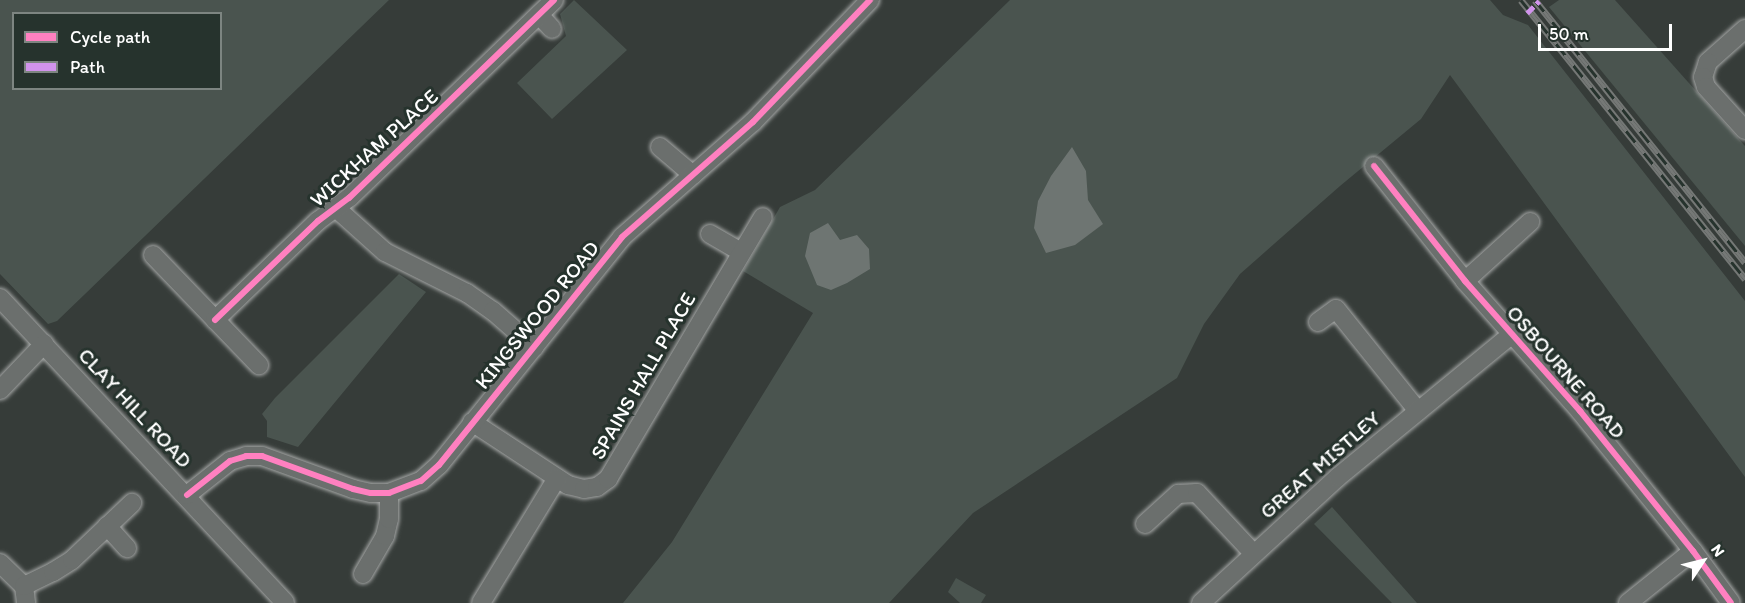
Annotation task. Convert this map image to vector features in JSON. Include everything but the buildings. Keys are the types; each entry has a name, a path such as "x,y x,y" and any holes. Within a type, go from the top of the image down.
{"street":[{"name":"WICKHAM PLACE","path":"215,320 318,221 337,209 554,0"},
{"name":"KINGSWOOD ROAD","path":"187,495 230,461 262,456 353,489 389,493 421,481 439,465 622,237 753,122 870,0"},
{"path":"539,15 552,29"},
{"path":"1745,29 1708,62 1703,77 1706,87 1745,130"},
{"path":"660,147 693,175"},
{"name":"OSBOURNE ROAD","path":"1374,166 1465,281 1580,411 1693,551 1731,603"},
{"name":"WICKHAM PLACE","path":"337,209 385,252 467,293 493,311 534,347"},
{"name":"SPAINS HALL PLACE","path":"472,422 557,478 584,489 597,487 608,479 763,217"},
{"path":"1465,281 1530,222"},
{"path":"710,234 741,252"},
{"path":"153,255 259,365"},
{"name":"CLAY HILL ROAD","path":"0,298 187,495 285,603"},
{"path":"1318,322 1336,309 1418,411"},
{"name":"GREAT MISTLEY","path":"1201,603 1338,477 1512,334"},
{"path":"0,390 44,344"},
{"path":"481,603 557,478"},
{"path":"363,574 385,536 389,519 389,493"},
{"path":"1145,524 1178,494 1197,493 1254,554"},
{"path":"0,563 25,594 72,560 132,503"},
{"path":"107,526 127,548"},
{"path":"1628,603 1693,551"}],"shaded area":[{"path":"0,0 389,0 57,321 48,324 0,274"},
{"path":"574,0 627,50 552,119 517,83 566,36 560,14"},
{"path":"1010,0 1490,0 1503,15 1528,25 1745,301 1745,477 1450,75 1421,119 1240,274 1204,324 1177,378 973,513 889,603 623,603 672,542 813,313 743,271 780,207 815,190"},
{"path":"1559,0 1615,0 1745,146 1745,246 1549,7"},
{"path":"1072,147 1086,171 1088,200 1103,224 1075,245 1046,253 1034,228 1038,201 1051,176"},
{"path":"828,223 840,240 857,235 869,249 870,269 831,290 817,285 805,256 810,233"},
{"path":"399,274 426,292 298,447 267,437 267,421 262,414 275,398"},
{"path":"1332,507 1417,603 1392,603 1314,524"},
{"path":"956,578 986,595 981,603 960,603 948,592"}],"railway":[{"path":"1521,0 1745,279"},
{"path":"1535,0 1745,262"}],"marked path":[{"path":"1527,13 1539,1"}],"cycle path":[{"path":"215,320 318,221 349,198 554,0"},
{"path":"187,495 230,461 246,456 262,456 353,489 371,493 389,493 421,481 439,465 622,237 753,122 870,0"},
{"path":"1374,166 1465,281 1580,411 1693,551 1731,603"}]}
